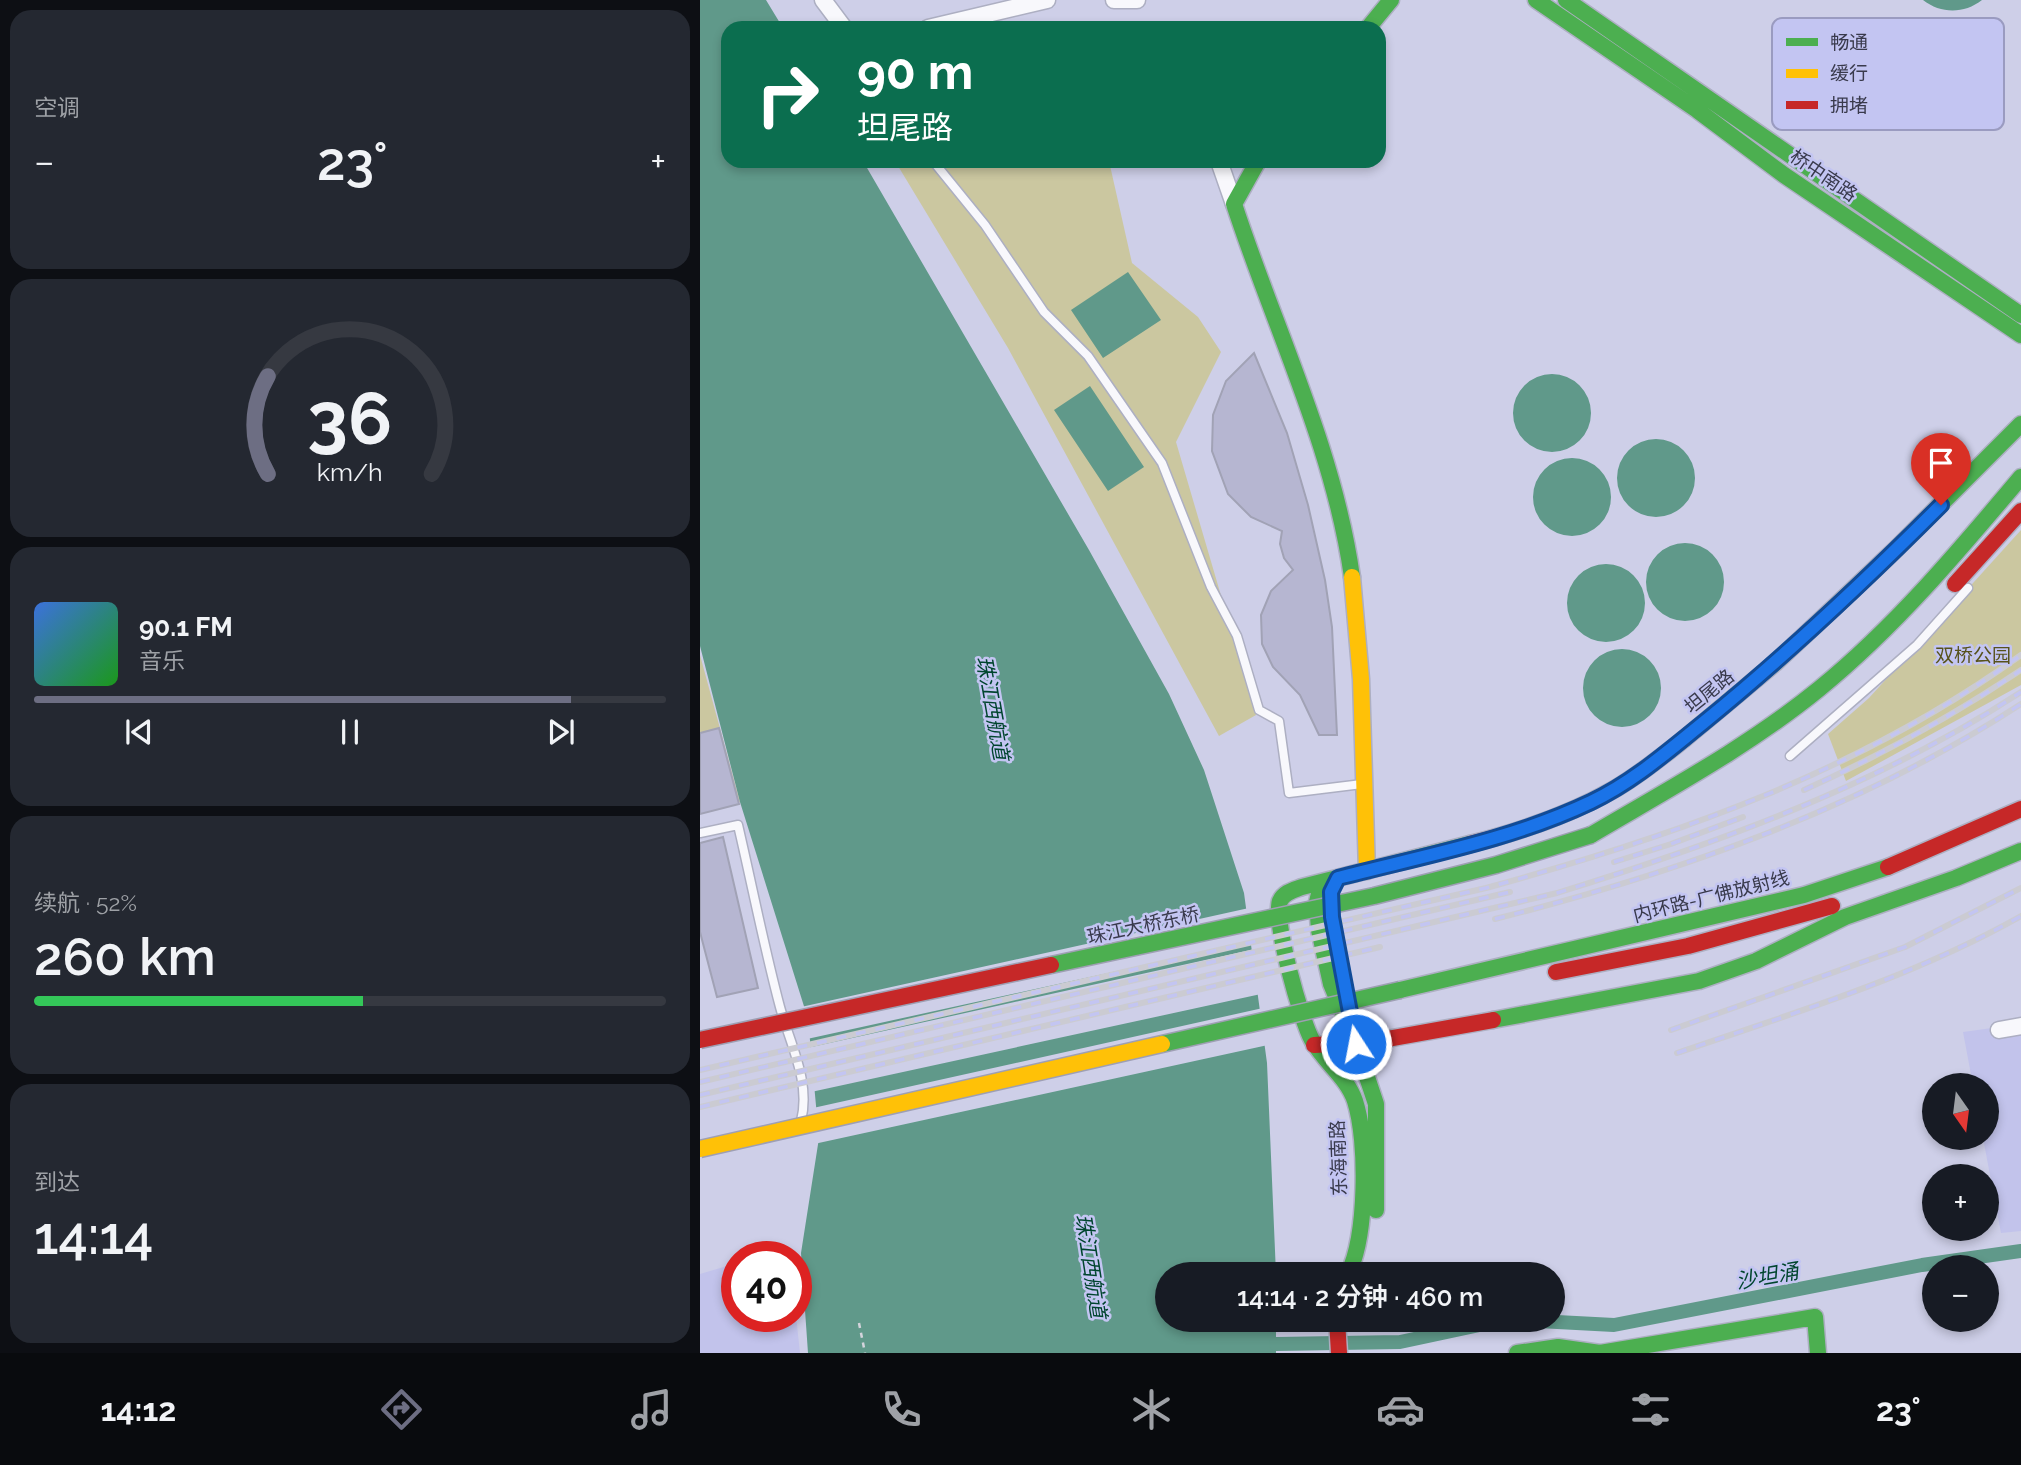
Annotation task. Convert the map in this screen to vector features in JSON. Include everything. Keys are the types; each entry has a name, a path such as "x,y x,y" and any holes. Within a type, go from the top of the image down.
{"main road":[{"path":"1374,21 1391,0"},
{"name":"桥中南路","path":"1536,0 1697,110 1784,174 2021,335"},
{"name":"桥中南路","path":"1566,0 2021,315"},
{"path":"1254,168 1234,204 1253,266 1312,423 1344,529 1358,627 1367,871"},
{"name":"坦尾路","path":"1367,871 1463,847 1521,829 1590,802 1637,775 1724,706 1800,640 2018,432"},
{"path":"1591,835 1727,754 1817,691 1872,643 1950,561 2021,477"},
{"path":"1808,720 1880,662 2021,511"},
{"path":"1591,835 1662,806 1735,768"},
{"name":"内环路-广佛放射线","path":"1400,990 1804,895 1890,866 2021,809"},
{"name":"珠江大桥东桥","path":"700,1042 1374,896 1485,868 1591,835"},
{"path":"1314,1045 1356,1044 1408,1035 1615,998 1731,972 1845,916 1956,878 2021,851"},
{"name":"东海南路","path":"1354,1262 1359,1242 1361,1148 1358,1113 1354,1098 1342,1075 1314,1045 1304,1019 1283,937 1279,906 1281,898 1292,891 1367,871"},
{"path":"700,1149 1400,990 1535,976 1688,946 1866,895 1927,871"},
{"name":"东海南路","path":"1332,880 1332,917 1356,1044 1376,1104 1374,1244"},
{"path":"1376,1104 1381,1062 1388,1049 1408,1035"},
{"path":"700,1143 800,1125"},
{"path":"1517,1353 1558,1347 1600,1353 1815,1317 1818,1353"},
{"path":"1338,1332 1339,1353"}],"street":[{"path":"823,0 839,21"},
{"path":"958,21 1047,0"},
{"path":"1114,0 1137,0"},
{"path":"1221,168 1234,204"},
{"path":"1999,1030 2021,1026"}],"lane":[{"path":"939,168 985,225 1044,312 1088,356 1162,463 1211,587 1237,636 1259,710 1279,722 1289,793 1365,784"},
{"path":"1790,756 1917,645 1971,585"},
{"path":"700,833 737,825 780,1007 804,1087 801,1121 782,1135 745,1144"}],"path":[{"path":"859,1322 864,1353"}],"shaded area":[{"path":"2021,1024 2021,1231 2001,1233 1999,1164 1988,1164 1985,1150 1999,1150 1999,1073 1971,1073 1963,1032"},
{"path":"721,1268 721,1332 798,1332 800,1353 700,1353 700,1274"}],"green space":[{"path":"899,168 1111,168 1132,263 1198,317 1221,352 1176,442 1256,715 1219,736 1008,348"},
{"name":"双桥公园","path":"2021,530 2021,685 1846,781 1828,734 1869,698"},
{"path":"700,655 740,802 700,813"}],"water":[{"name":"珠江西航道","path":"700,0 766,0 779,21 721,21 721,168 867,168 1089,550 1169,694 1204,770 1244,893 1267,1063 1275,1262 1155,1262 1155,1332 1276,1332 1276,1353 808,1353 807,1332 812,1332 812,1241 803,1241 819,1138 808,1019 740,802 700,646"},
{"path":"1923,0 1982,0 1968,8 1945,10"},
{"path":"1128,272 1161,320 1103,358 1071,310"},
{"path":"1544,374 1560,374 1574,380 1585,391 1591,405 1591,421 1585,435 1574,446 1560,452 1544,452 1530,446 1519,435 1513,421 1513,405 1519,391 1530,380"},
{"path":"1090,386 1144,467 1108,491 1054,410"},
{"path":"1648,439 1664,439 1678,445 1689,456 1695,470 1695,486 1689,500 1678,511 1664,517 1648,517 1634,511 1623,500 1617,486 1617,470 1623,456 1634,445"},
{"path":"1564,458 1580,458 1594,464 1605,475 1611,489 1611,505 1605,519 1594,530 1580,536 1564,536 1550,530 1539,519 1533,505 1533,489 1539,475 1550,464"},
{"path":"1677,543 1693,543 1707,549 1718,560 1724,574 1724,590 1718,604 1707,615 1693,621 1677,621 1663,615 1652,604 1646,590 1646,574 1652,560 1663,549"},
{"path":"1606,564 1621,567 1634,575 1642,588 1645,603 1642,618 1634,631 1621,639 1606,642 1591,639 1578,631 1570,618 1567,603 1570,588 1578,575 1591,567"},
{"path":"1622,649 1637,652 1650,660 1658,673 1661,688 1658,703 1650,716 1637,724 1622,727 1607,724 1594,716 1586,703 1583,688 1586,673 1594,660 1607,652"}],"pier":[{"path":"1249,908 1254,941 807,1039 801,1007"},
{"path":"1255,949 1261,994 811,1092 807,1048"},
{"path":"1263,1008 1268,1045 814,1144 813,1108"}],"building":[{"path":"1254,353 1287,433 1308,505 1325,580 1332,627 1337,735 1319,735 1300,695 1273,667 1262,644 1261,615 1271,591 1293,570 1284,558 1280,544 1282,531 1251,517 1228,494 1212,451 1213,415 1226,381"},
{"path":"719,728 739,804 700,814 700,733"},
{"path":"723,837 758,988 717,997 700,932 700,843"}],"waterway":[{"name":"沙坦涌","path":"1565,1322 1614,1325 1922,1265 2021,1251"},
{"name":"沙坦涌","path":"1276,1344 1400,1342 1447,1332"}],"railway":[{"path":"700,1070 1486,888 1557,868 1696,822 1831,766 1960,696 2021,655"},
{"path":"1804,790 1915,734 2021,670"},
{"path":"700,1095 1557,893 1677,854 1796,809 1911,756 2021,692"},
{"path":"1495,919 1632,881 1767,833 1833,806 1897,775 2021,704"},
{"path":"1614,862 1743,817"},
{"path":"1671,1030 1905,947 2021,888"},
{"path":"700,1082 1510,892"},
{"path":"1677,1053 1896,976 2021,916"},
{"path":"700,1107 1380,947"}],"traffic: fast":[{"path":"1374,21 1391,0"},
{"path":"1536,0 1697,110 1784,175 2021,335"},
{"path":"1566,0 2021,315"},
{"path":"1254,168 1234,204 1332,482 1352,577"},
{"path":"1684,739 1775,663 1895,550 2021,424"},
{"path":"1591,835 1737,748 1819,689 1900,614 2021,477"},
{"path":"1051,965 1374,896 1496,865 1591,835"},
{"path":"1352,1262 1359,1237 1364,1189 1359,1119 1351,1092 1317,1048 1307,1029 1284,948 1280,901 1287,893 1302,887 1470,844"},
{"path":"1493,1020 1699,981 1756,961 1845,917 1956,878 2021,851"},
{"path":"1400,990 1804,895 1888,867"},
{"path":"1319,894 1319,930 1331,984 1356,1044 1376,1104 1376,1210"},
{"path":"1162,1044 1400,990"},
{"path":"1517,1353 1558,1347 1600,1353 1815,1317 1818,1353"}],"traffic: slow":[{"path":"1352,577 1361,679 1367,871"},
{"path":"700,1149 1162,1044"}],"traffic: jam":[{"path":"1955,584 2021,511"},
{"path":"1470,844 1543,822 1596,799 1631,779 1684,739"},
{"path":"1888,867 2021,809"},
{"path":"1556,972 1688,946 1832,906"},
{"path":"700,1040 1051,965"},
{"path":"1314,1045 1370,1042 1493,1020"},
{"path":"1338,1332 1339,1353"}],"route":[{"path":"1356,1044 1332,917 1331,892 1338,878 1463,847 1521,829 1571,811 1614,790 1660,758 1775,663 1941,505"}]}
